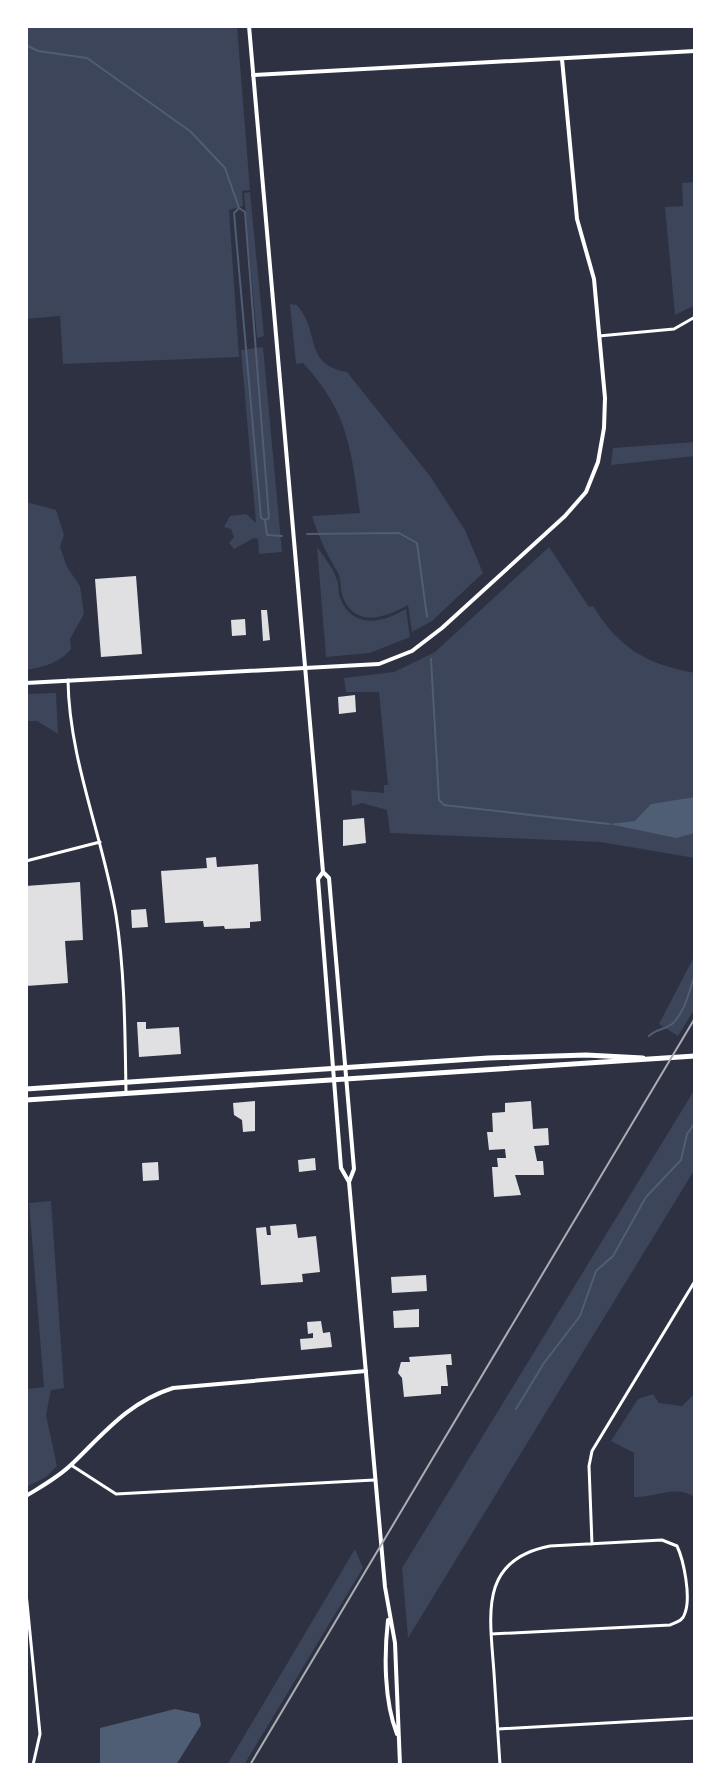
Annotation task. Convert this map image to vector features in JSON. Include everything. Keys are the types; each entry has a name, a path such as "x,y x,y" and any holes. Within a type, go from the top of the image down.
{"main road":[{"path":"249,26 307,669 323,872 318,879 341,1168 349,1182 388,1618 386,1655 392,1721 398,1737"},
{"path":"253,75 695,51"},
{"path":"26,683 379,664 412,651 442,628 565,516 586,492 601,453 605,398 594,279 577,219 562,59"},
{"path":"323,872 329,878 354,1169 349,1182"},
{"path":"26,1089 586,1055 660,1058"},
{"path":"26,1100 695,1056"},
{"path":"26,1496 71,1465 131,1407 173,1388 366,1371"},
{"path":"388,1618 395,1643 401,1719 398,1737 400,1765"}],"street":[{"path":"598,336 674,329 695,317"},
{"path":"68,680 69,720 116,916 126,1093"},
{"path":"26,861 100,842"},
{"path":"592,1544 589,1466 592,1451 695,1281"},
{"path":"71,1465 116,1494 376,1480"},
{"path":"491,1634 670,1625 681,1621 687,1611 681,1556 677,1546 662,1540 533,1549 506,1567 491,1595 491,1634 500,1765"},
{"path":"26,1593 40,1734 33,1765"},
{"path":"26,1669 33,1668"},
{"path":"498,1729 695,1718"}],"shaded area":[{"path":"26,26 237,26 250,190 242,191 243,206 229,210 239,357 63,364 60,316 26,319"},
{"path":"695,182 695,305 675,315 665,207 683,206 682,183"},
{"path":"250,192 264,336 257,338 244,193"},
{"path":"290,304 297,305 304,316 318,355 333,368 347,372 430,476 465,530 483,573 432,621 412,632 408,605 372,618 356,614 349,608 343,598 338,573 317,532 312,516 360,513 350,451 339,416 318,381 303,363 296,364"},
{"path":"263,347 282,552 259,554 258,539 254,538 234,549 229,543 234,537 231,529 224,527 230,516 246,514 256,523 241,350"},
{"path":"695,442 695,456 611,465 613,448"},
{"path":"26,502 56,510 64,535 60,547 67,567 80,586 84,614 70,639 71,649 67,654 51,664 26,670"},
{"path":"317,547 334,572 340,598 347,610 370,621 406,609 410,637 370,653 326,657"},
{"path":"549,547 589,607 593,606 624,643 662,665 695,673 695,858 600,842 390,833 387,810 362,803 352,806 351,790 384,793 384,785 388,785 379,692 346,692 344,678 394,672 435,652"},
{"path":"56,693 58,734 37,721 26,721 26,694"},
{"path":"695,797 695,833 676,838 609,824 635,821 651,804"},
{"path":"695,955 695,1008 678,1036 659,1024"},
{"path":"695,1089 695,1169 408,1638 402,1568"},
{"path":"51,1201 64,1388 51,1390 46,1415 57,1466 46,1477 26,1487 26,1389 44,1387 29,1203"},
{"path":"695,1393 695,1497 672,1492 634,1497 634,1453 611,1441 638,1399 653,1394 659,1403 682,1406"},
{"path":"355,1549 363,1568 244,1765 227,1765"},
{"path":"175,1709 199,1714 201,1725 176,1765 100,1765 100,1728"}],"building":[{"path":"136,576 142,654 101,657 95,579"},
{"path":"261,610 267,610 270,640 263,641"},
{"path":"245,619 246,635 232,636 231,620"},
{"path":"355,695 356,712 339,714 338,697"},
{"path":"364,818 366,843 343,846 343,820"},
{"path":"216,857 217,867 258,864 261,921 250,922 250,928 225,929 224,926 204,927 203,921 165,923 161,871 207,868 206,858"},
{"path":"80,882 83,940 65,941 68,983 26,986 26,886"},
{"path":"146,909 148,927 132,928 131,910"},
{"path":"137,1022 146,1022 146,1029 179,1027 181,1054 139,1057"},
{"path":"255,1101 255,1131 243,1132 242,1120 234,1115 233,1103"},
{"path":"531,1101 533,1129 548,1128 549,1145 534,1146 537,1161 543,1161 544,1175 515,1175 521,1195 494,1197 492,1167 498,1167 497,1158 506,1158 505,1149 489,1150 487,1132 493,1132 492,1113 505,1112 505,1103"},
{"path":"315,1158 316,1170 299,1172 298,1160"},
{"path":"158,1162 159,1180 143,1181 142,1163"},
{"path":"296,1224 298,1238 316,1236 320,1272 302,1274 303,1282 261,1285 256,1228 266,1227 267,1235 271,1235 270,1226"},
{"path":"426,1275 427,1291 392,1293 391,1277"},
{"path":"419,1309 419,1327 394,1328 393,1311"},
{"path":"321,1321 323,1333 330,1332 332,1347 301,1350 300,1339 313,1338 313,1333 308,1334 307,1322"},
{"path":"451,1354 452,1365 446,1365 448,1386 441,1386 441,1394 404,1397 402,1378 398,1373 401,1362 410,1362 409,1357"}],"waterway":[{"path":"26,45 38,51 87,58 190,131 225,168 239,208 245,212 269,518 265,520 267,535 282,536"},
{"path":"238,209 234,213 261,518 265,520"},
{"path":"307,534 399,533 417,543 427,617"},
{"path":"431,659 439,800 444,805 609,824"},
{"path":"649,1036 677,1019 695,974"},
{"path":"516,1409 544,1363 580,1316 596,1271 613,1256 646,1197 681,1160 687,1134 695,1123"}],"railway":[{"path":"250,1765 695,1018"}]}
